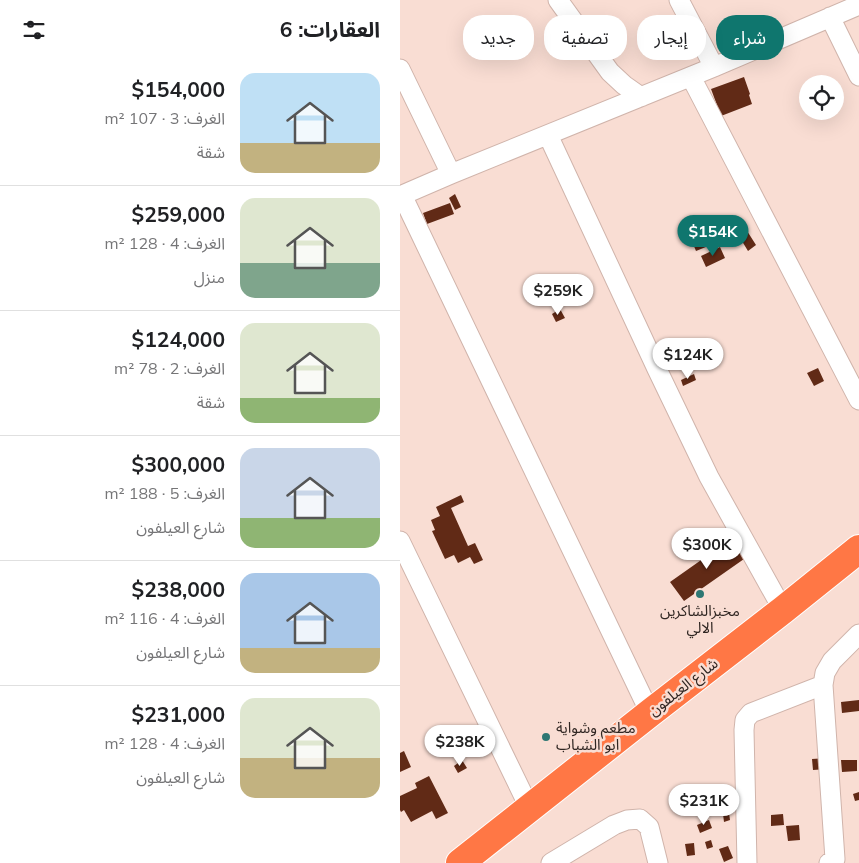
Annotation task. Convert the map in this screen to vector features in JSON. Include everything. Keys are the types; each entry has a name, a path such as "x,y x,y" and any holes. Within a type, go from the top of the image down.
{"highway":[{"name":"شارع العيلفون","path":"460,863 783,610 859,548"}],"street":[{"path":"558,0 610,72 641,97"},
{"path":"679,0 714,67"},
{"path":"650,713 401,195 691,77 859,5"},
{"path":"830,17 859,76"},
{"path":"400,69 451,174"},
{"path":"691,77 859,400"},
{"path":"548,135 705,469 783,610"},
{"path":"400,541 530,809"},
{"path":"834,862 823,685 825,673 832,661 859,634"},
{"path":"747,863 745,720 752,713 823,685"},
{"path":"551,863 614,825 626,820 640,819 649,826 658,863"}],"building":[{"path":"744,77 752,104 721,116 711,89"},
{"path":"455,194 461,207 455,210 449,198"},
{"path":"450,203 454,214 427,224 423,213"},
{"path":"742,223 756,245 748,251 734,228"},
{"path":"713,230 718,242 696,251 691,239"},
{"path":"720,247 725,258 706,267 701,256"},
{"path":"560,309 565,318 556,322 552,314"},
{"path":"818,368 824,381 814,386 807,373"},
{"path":"694,374 696,380 683,386 681,380"},
{"path":"461,495 464,502 451,508 468,546 475,543 483,560 474,564 470,557 458,563 454,555 445,559 432,531 435,530 431,520 440,516 436,507"},
{"path":"731,539 744,559 684,601 670,582"},
{"path":"859,700 859,711 842,713 841,702"},
{"path":"404,751 411,767 400,772 400,753"},
{"path":"827,758 827,769 813,770 812,759"},
{"path":"462,760 467,768 458,773 454,766"},
{"path":"841,760 857,760 857,771 842,772"},
{"path":"429,776 448,813 436,819 432,811 411,822 404,810 401,812 400,810 400,796 417,788 415,783"},
{"path":"859,792 859,800 855,801 853,794"},
{"path":"729,813 730,820 724,822 723,814"},
{"path":"783,814 784,825 771,826 771,815"},
{"path":"709,820 712,828 700,833 697,825"},
{"path":"799,825 800,840 788,841 786,826"},
{"path":"711,840 713,847 707,849 705,842"},
{"path":"694,843 695,855 687,856 685,844"},
{"path":"728,846 733,858 724,862 719,849"}],"place":[{"name":"مخبزالشاكرين الالي","path":"700,594"},
{"name":"مطعم وشواية ابو الشباب","path":"546,737"}]}
